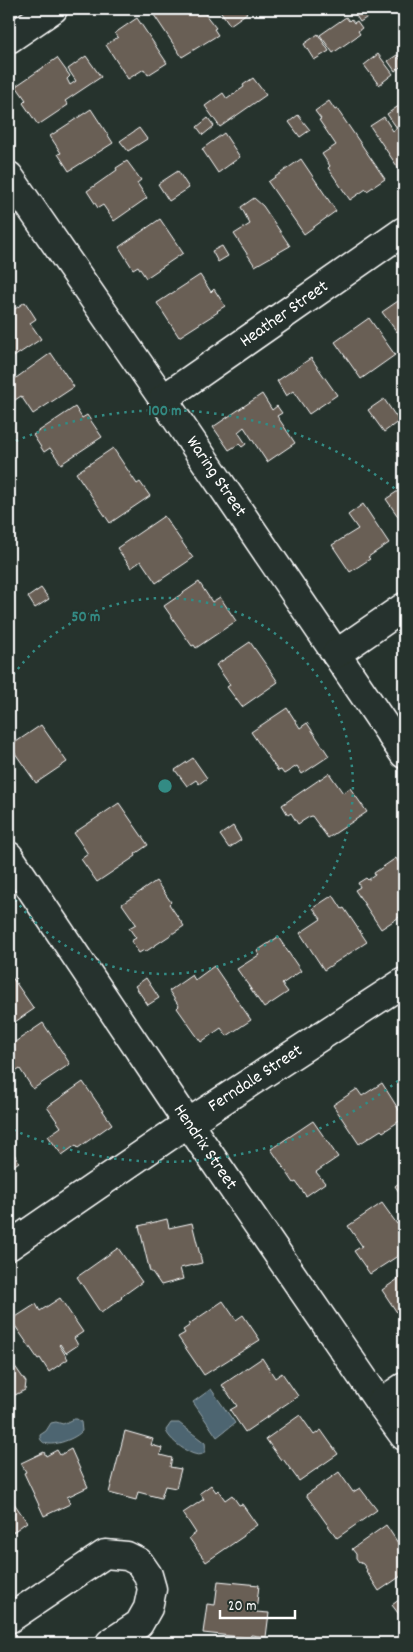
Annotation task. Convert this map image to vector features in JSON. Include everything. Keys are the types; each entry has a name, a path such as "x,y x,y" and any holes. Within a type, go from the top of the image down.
{"street":[{"path":"9,39 53,9"},
{"name":"Waring Street","path":"9,176 404,754"},
{"name":"Heather Street","path":"163,399 404,231"},
{"path":"336,654 404,607"},
{"name":"Hendrix Street","path":"9,856 188,1123 404,1436"},
{"name":"Ferndale Street","path":"9,1246 188,1123 404,982"},
{"path":"380,1403 404,1387"},
{"path":"9,1619 106,1554 127,1556 139,1562 148,1575 152,1589 148,1608 139,1624 110,1643"}],"water":[{"path":"211,1389 235,1423 217,1437 193,1402"},
{"path":"73,1419 81,1422 82,1431 72,1438 51,1444 41,1440 40,1435 46,1431 51,1423 63,1424"},
{"path":"171,1423 179,1423 205,1443 205,1451 201,1454 195,1454 181,1447 168,1435 166,1430"}],"building":[{"path":"150,9 201,9 216,28 214,29 218,35 182,57"},
{"path":"219,9 244,9 247,13 230,25"},
{"path":"363,9 369,9 372,14 360,22 355,14"},
{"path":"346,17 354,23 357,21 362,28 358,31 360,34 333,53 320,35"},
{"path":"137,18 167,63 148,75 144,69 128,79 106,45 118,37 115,33"},
{"path":"318,34 329,51 314,60 304,44"},
{"path":"378,54 393,74 379,85 364,65"},
{"path":"397,55 404,64 395,71 388,61"},
{"path":"86,56 101,77 65,101 68,105 38,125 23,103 26,100 16,86 57,58 70,76 67,79 70,85 76,81 68,69"},
{"path":"253,78 266,95 220,127 205,106 223,93 227,99"},
{"path":"329,101 335,110 337,109 385,179 350,200 328,168 330,166 322,154 336,145 315,111"},
{"path":"403,103 404,170 401,172 370,126 384,117 393,131 397,128 387,114"},
{"path":"91,109 113,143 69,171 58,154 61,153 50,136"},
{"path":"298,115 310,130 300,137 289,122"},
{"path":"208,118 214,126 203,135 197,127"},
{"path":"139,128 147,139 128,151 120,141"},
{"path":"224,133 240,157 218,173 202,149"},
{"path":"301,159 336,211 304,234 268,182"},
{"path":"127,161 141,180 137,183 147,198 114,221 103,205 98,208 87,191"},
{"path":"178,171 189,188 169,201 158,184"},
{"path":"254,198 263,206 290,246 255,266 234,234 250,224 241,207"},
{"path":"160,219 183,253 146,278 138,266 133,269 119,247"},
{"path":"222,246 228,256 218,262 212,251"},
{"path":"200,275 211,292 214,289 225,306 179,337 157,303"},
{"path":"404,297 404,330 403,328 397,332 382,312"},
{"path":"25,302 36,319 30,323 41,339 9,360 9,313"},
{"path":"369,318 395,355 361,379 335,342"},
{"path":"51,353 74,387 33,414 21,396 9,404 9,383"},
{"path":"311,358 337,395 309,414 293,391 286,396 277,381"},
{"path":"262,394 272,410 277,406 282,413 277,416 295,443 267,462 244,427 238,432 246,444 242,447 239,444 229,450 213,427"},
{"path":"384,399 399,421 384,432 368,410"},
{"path":"75,407 82,418 87,415 102,437 61,464 50,448 44,452 33,435"},
{"path":"113,448 137,484 140,482 150,496 110,523 76,473"},
{"path":"404,487 404,525 386,499"},
{"path":"363,504 389,543 368,557 370,559 350,572 332,545 358,529 348,515"},
{"path":"164,516 193,558 156,583 141,561 131,568 117,548"},
{"path":"199,582 212,602 220,597 236,621 196,648 194,645 192,646 164,606"},
{"path":"41,588 49,599 35,608 28,597"},
{"path":"250,642 278,682 242,707 227,687 230,685 216,665"},
{"path":"287,708 300,728 307,723 329,756 302,774 297,766 284,774 281,770 278,771 251,732"},
{"path":"41,725 67,762 36,783 10,746"},
{"path":"193,758 207,778 199,784 196,780 187,786 175,770"},
{"path":"329,773 343,793 350,788 367,812 328,838 312,816 298,824 291,813 288,815 282,805"},
{"path":"119,803 148,845 135,854 136,856 97,882 81,859 88,854 74,833"},
{"path":"233,826 241,840 229,848 220,835"},
{"path":"396,858 404,871 404,901 400,904 404,914 381,929 355,890 360,887 358,883 366,878 368,880 375,875 374,873"},
{"path":"156,881 171,902 169,904 184,926 145,952 144,950 139,953 131,941 136,938 129,928 136,924 122,904"},
{"path":"333,895 367,942 324,970 300,933 321,919 313,908"},
{"path":"278,937 301,971 282,984 288,992 264,1008 237,969 259,955 257,951"},
{"path":"214,966 251,1020 227,1036 221,1028 201,1042 177,1008 179,1006 169,991 192,975 195,980"},
{"path":"9,973 34,1009 9,1026"},
{"path":"146,978 159,998 148,1005 135,986"},
{"path":"43,1023 70,1064 33,1089 20,1069 9,1076 9,1046"},
{"path":"404,1058 404,1072 398,1063"},
{"path":"83,1082 112,1124 78,1148 76,1145 62,1155 48,1136 61,1127 47,1107"},
{"path":"382,1083 404,1118 383,1132 381,1130 359,1144 333,1105 357,1089 362,1096"},
{"path":"313,1121 338,1157 316,1172 325,1183 306,1196 296,1182 294,1183 271,1149"},
{"path":"9,1146 19,1162 9,1169"},
{"path":"404,1179 404,1196 403,1198 395,1186"},
{"path":"382,1203 397,1224 404,1219 404,1252 370,1274 354,1251 362,1246 348,1226"},
{"path":"167,1219 169,1228 192,1223 202,1263 180,1268 183,1279 161,1285 152,1272 150,1272 139,1226"},
{"path":"118,1248 142,1282 101,1313 77,1277"},
{"path":"404,1275 404,1323 382,1290"},
{"path":"60,1298 83,1332 74,1338 78,1345 66,1353 59,1345 68,1359 49,1372 11,1320 36,1304 40,1311"},
{"path":"223,1301 236,1320 243,1315 260,1340 204,1375 178,1337 185,1333 183,1330 189,1324"},
{"path":"9,1358 26,1382 25,1390 9,1398"},
{"path":"262,1358 275,1378 282,1373 298,1396 245,1432 230,1410 237,1406 222,1385"},
{"path":"300,1415 314,1435 321,1430 338,1454 299,1481 266,1439"},
{"path":"125,1431 153,1439 151,1445 162,1448 160,1455 172,1458 170,1467 181,1469 176,1488 165,1486 161,1498 138,1492 136,1500 109,1493"},
{"path":"71,1449 88,1487 67,1497 70,1504 44,1516 21,1463 44,1452 46,1456 57,1450 60,1455"},
{"path":"339,1472 353,1492 360,1488 377,1510 337,1538 306,1495"},
{"path":"211,1485 216,1492 218,1490 225,1500 232,1495 239,1505 242,1504 257,1525 206,1562 189,1538 196,1533 183,1513 204,1499 200,1493"},
{"path":"9,1496 27,1522 9,1535"},
{"path":"386,1525 404,1552 404,1574 379,1591 363,1564 356,1558 356,1554 352,1549"},
{"path":"218,1581 259,1585 256,1612 269,1613 266,1637 251,1635 250,1638 203,1633 207,1604 215,1605"},
{"path":"404,1596 404,1621 392,1605"}]}
